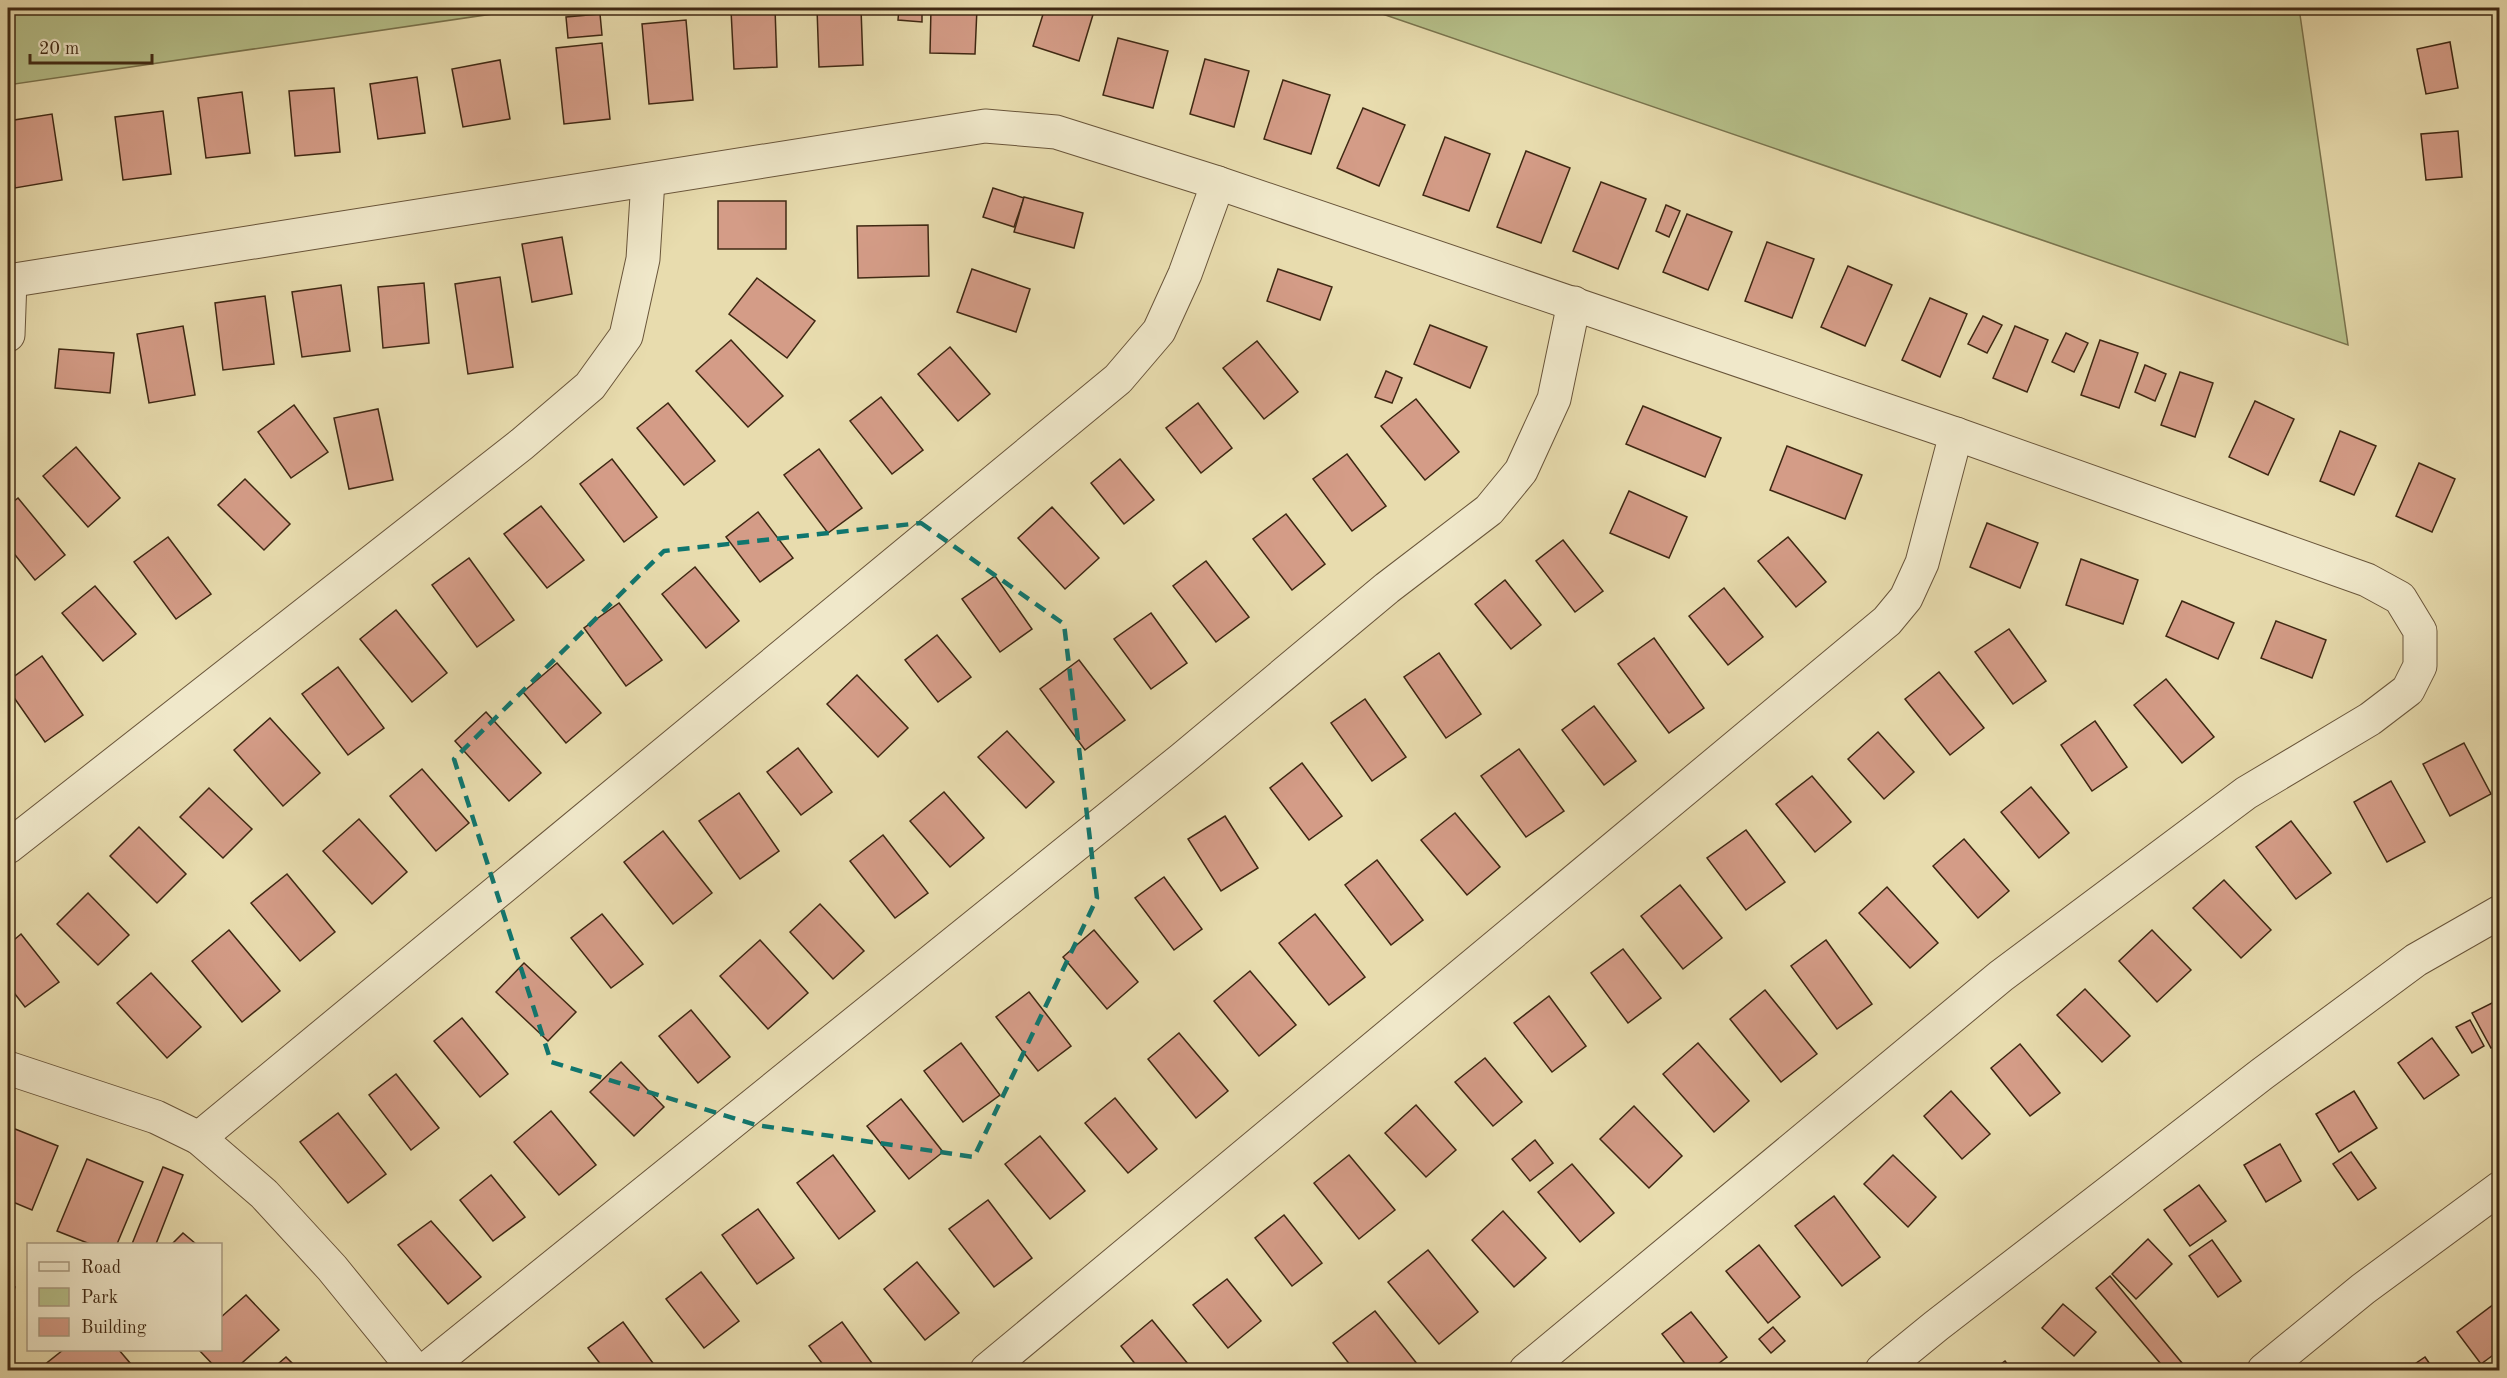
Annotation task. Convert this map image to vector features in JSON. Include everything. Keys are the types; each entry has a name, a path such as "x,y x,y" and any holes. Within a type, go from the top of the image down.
{"street":[{"path":"8,335 9,280 985,126 1056,132 1218,183 1956,434 2367,580 2400,598 2420,631 2420,666 2408,690 2377,713 2246,793 2001,976 1526,1371"},
{"path":"8,848 522,444 590,386 626,336 643,259 648,180"},
{"path":"199,1138 1118,379 1159,331 1185,274 1218,183"},
{"path":"425,1371 1182,759 1387,588 1489,510 1521,471 1554,399 1574,303"},
{"path":"987,1371 1887,621 1906,598 1922,564 1956,434"},
{"path":"1882,1371 1936,1326 2298,1047 2416,960 2499,912"},
{"path":"8,1068 156,1117 199,1138 264,1194 332,1268 415,1371"},
{"path":"2264,1371 2363,1289 2499,1188"}],"highlighted area":[{"path":"921,523 1064,624 1097,898 974,1157 756,1125 551,1062 454,759 664,551"}],"green space":[{"path":"8,8 533,8 8,85"},
{"path":"1365,8 2299,8 2348,345"}],"building":[{"path":"775,8 777,67 734,69 731,10"},
{"path":"817,8 861,8 863,65 819,67"},
{"path":"899,8 922,8 922,22 898,20"},
{"path":"931,8 977,8 975,54 930,53"},
{"path":"1045,8 1095,8 1079,61 1033,46"},
{"path":"600,14 602,35 568,38 566,17"},
{"path":"686,20 693,100 649,104 642,24"},
{"path":"1118,38 1168,51 1153,108 1103,95"},
{"path":"2450,42 2458,88 2426,94 2417,49"},
{"path":"602,43 610,119 564,124 556,48"},
{"path":"1205,59 1249,71 1234,127 1190,114"},
{"path":"500,60 510,119 463,127 452,69"},
{"path":"417,77 425,133 378,139 370,84"},
{"path":"1283,80 1330,95 1311,154 1264,139"},
{"path":"334,88 340,152 295,156 289,91"},
{"path":"242,92 250,153 206,158 198,98"},
{"path":"1363,108 1405,125 1379,186 1337,168"},
{"path":"163,111 171,174 123,180 115,117"},
{"path":"52,114 62,180 15,188 8,121"},
{"path":"2458,131 2462,177 2426,180 2421,134"},
{"path":"1445,137 1490,154 1469,211 1423,195"},
{"path":"1526,151 1570,168 1541,243 1497,227"},
{"path":"1601,182 1646,199 1618,269 1573,251"},
{"path":"993,188 1024,198 1014,227 983,217"},
{"path":"1024,197 1083,213 1074,248 1014,232"},
{"path":"718,201 786,201 786,249 718,249"},
{"path":"1666,205 1680,211 1669,237 1656,231"},
{"path":"1687,214 1732,232 1708,290 1663,272"},
{"path":"928,225 929,276 858,278 857,226"},
{"path":"562,237 572,294 532,302 522,244"},
{"path":"1767,242 1814,259 1792,318 1745,301"},
{"path":"1848,266 1892,285 1865,346 1821,327"},
{"path":"972,269 1030,289 1016,332 957,312"},
{"path":"1278,269 1332,287 1320,320 1267,301"},
{"path":"500,277 513,367 468,374 455,284"},
{"path":"757,278 815,321 787,358 729,314"},
{"path":"424,283 429,343 383,348 378,287"},
{"path":"341,285 350,351 302,357 292,292"},
{"path":"265,296 274,364 223,370 215,303"},
{"path":"1930,298 1967,314 1940,377 1902,360"},
{"path":"1983,316 2002,325 1987,353 1968,344"},
{"path":"1430,325 1487,347 1470,388 1414,364"},
{"path":"183,326 195,395 149,403 137,334"},
{"path":"2015,326 2048,340 2027,392 1993,378"},
{"path":"2066,333 2088,343 2074,372 2052,362"},
{"path":"731,340 783,396 748,427 696,371"},
{"path":"2100,340 2138,353 2119,408 2081,395"},
{"path":"1257,341 1298,392 1264,419 1223,368"},
{"path":"950,347 990,394 958,421 918,374"},
{"path":"59,349 114,353 110,393 55,388"},
{"path":"2145,365 2166,374 2155,401 2135,392"},
{"path":"1386,371 1402,378 1392,403 1375,397"},
{"path":"2180,372 2213,383 2195,437 2161,425"},
{"path":"881,397 923,450 892,474 850,421"},
{"path":"1416,399 1459,452 1425,480 1381,426"},
{"path":"2255,401 2294,419 2268,475 2229,457"},
{"path":"668,403 715,461 684,485 637,428"},
{"path":"1198,403 1232,448 1201,473 1166,428"},
{"path":"294,405 328,452 291,478 258,432"},
{"path":"1643,406 1721,438 1705,477 1626,444"},
{"path":"378,409 393,480 349,489 334,418"},
{"path":"2340,431 2376,446 2354,495 2320,481"},
{"path":"1787,446 1862,475 1845,519 1770,490"},
{"path":"76,447 120,498 88,527 43,476"},
{"path":"819,449 862,508 828,533 784,475"},
{"path":"1347,454 1386,506 1352,531 1313,479"},
{"path":"612,459 657,517 624,542 580,484"},
{"path":"1120,459 1154,500 1124,524 1091,483"},
{"path":"2419,463 2455,479 2432,532 2396,516"},
{"path":"245,479 290,524 264,550 218,505"},
{"path":"1629,491 1687,517 1669,558 1610,533"},
{"path":"18,498 65,555 35,580 8,546 8,506"},
{"path":"541,506 584,560 547,588 504,534"},
{"path":"1052,507 1099,558 1065,589 1018,538"},
{"path":"758,512 793,558 760,582 726,537"},
{"path":"1286,514 1325,564 1292,590 1253,539"},
{"path":"1987,523 2038,543 2020,588 1970,567"},
{"path":"168,537 211,594 176,619 134,562"},
{"path":"1788,537 1826,582 1796,607 1758,561"},
{"path":"1563,540 1603,591 1575,612 1536,561"},
{"path":"469,558 514,620 477,647 432,585"},
{"path":"2081,559 2138,580 2123,624 2066,605"},
{"path":"1206,561 1249,617 1216,642 1173,586"},
{"path":"695,567 739,621 706,648 662,594"},
{"path":"995,576 1032,629 1000,652 962,599"},
{"path":"1505,580 1541,625 1511,649 1475,604"},
{"path":"95,586 136,634 103,661 62,613"},
{"path":"1724,588 1763,637 1728,665 1689,616"},
{"path":"2182,601 2234,623 2218,659 2166,636"},
{"path":"619,603 662,660 626,686 584,628"},
{"path":"396,610 447,673 412,702 360,639"},
{"path":"1151,613 1187,663 1151,689 1114,639"},
{"path":"2276,621 2326,640 2312,678 2261,658"},
{"path":"2009,629 2046,681 2013,704 1975,652"},
{"path":"937,635 971,677 938,702 905,660"},
{"path":"1654,638 1704,708 1669,733 1618,664"},
{"path":"1439,653 1481,714 1446,738 1404,677"},
{"path":"42,656 83,715 45,742 8,689 8,681"},
{"path":"1079,660 1125,720 1085,750 1040,689"},
{"path":"557,663 601,713 566,743 523,692"},
{"path":"338,667 384,728 348,755 302,694"},
{"path":"1939,672 1984,728 1950,755 1905,699"},
{"path":"857,675 908,728 878,757 827,704"},
{"path":"2166,679 2214,737 2182,763 2134,705"},
{"path":"1365,699 1406,757 1372,781 1331,723"},
{"path":"1594,706 1636,761 1604,785 1562,730"},
{"path":"486,712 541,773 509,801 455,741"},
{"path":"270,718 320,773 283,806 234,750"},
{"path":"2095,721 2127,767 2092,791 2061,745"},
{"path":"1007,731 1054,782 1026,808 978,757"},
{"path":"1878,732 1914,772 1884,799 1848,759"},
{"path":"2464,743 2491,794 2450,816 2423,764"},
{"path":"798,748 832,792 801,815 767,772"},
{"path":"1519,749 1564,811 1526,837 1481,776"},
{"path":"1302,763 1342,816 1309,840 1270,788"},
{"path":"422,769 469,823 436,851 390,796"},
{"path":"1812,776 1851,822 1815,852 1776,804"},
{"path":"2391,781 2425,842 2387,862 2354,802"},
{"path":"2031,787 2069,833 2039,858 2001,812"},
{"path":"209,788 252,829 223,858 180,817"},
{"path":"944,792 984,838 950,867 910,821"},
{"path":"739,793 779,851 740,879 699,821"},
{"path":"1455,813 1500,867 1467,895 1421,840"},
{"path":"1225,816 1258,868 1221,891 1188,839"},
{"path":"359,819 407,872 372,904 323,851"},
{"path":"2291,821 2331,873 2296,899 2256,847"},
{"path":"139,827 186,874 157,903 110,856"},
{"path":"1746,830 1785,882 1746,910 1707,858"},
{"path":"663,831 712,893 673,924 624,862"},
{"path":"883,835 928,893 895,918 850,861"},
{"path":"1964,839 2009,891 1978,918 1933,866"},
{"path":"1377,860 1423,920 1391,945 1345,885"},
{"path":"287,874 335,932 300,961 251,903"},
{"path":"1164,877 1202,929 1174,950 1135,898"},
{"path":"2224,880 2271,930 2241,958 2193,908"},
{"path":"1680,885 1722,938 1683,969 1641,916"},
{"path":"1887,887 1938,943 1910,968 1859,913"},
{"path":"88,893 129,935 98,965 57,924"},
{"path":"820,904 864,951 833,979 790,932"},
{"path":"602,914 643,964 611,988 571,938"},
{"path":"1315,914 1365,977 1329,1005 1279,943"},
{"path":"229,930 280,991 242,1022 192,961"},
{"path":"1094,930 1138,982 1107,1009 1063,957"},
{"path":"2152,930 2191,970 2157,1002 2119,961"},
{"path":"21,934 59,982 25,1007 8,985 8,945"},
{"path":"760,940 808,993 768,1029 720,976"},
{"path":"1826,940 1872,1004 1837,1029 1791,966"},
{"path":"1623,949 1661,998 1628,1023 1591,973"},
{"path":"524,963 576,1012 548,1041 496,992"},
{"path":"1250,971 1296,1025 1259,1056 1214,1001"},
{"path":"151,973 201,1027 167,1058 117,1003"},
{"path":"2085,989 2130,1036 2102,1062 2057,1015"},
{"path":"1765,990 1817,1054 1781,1082 1730,1019"},
{"path":"1029,992 1071,1046 1038,1071 996,1017"},
{"path":"1549,996 1586,1046 1552,1072 1514,1023"},
{"path":"2500,999 2500,1044 2491,1048 2472,1013"},
{"path":"691,1010 730,1057 698,1083 659,1036"},
{"path":"462,1018 508,1074 480,1097 434,1041"},
{"path":"2470,1020 2484,1046 2472,1053 2456,1027"},
{"path":"1179,1033 1228,1091 1196,1118 1148,1059"},
{"path":"2432,1038 2459,1075 2424,1099 2398,1063"},
{"path":"961,1043 1000,1095 963,1122 924,1071"},
{"path":"1698,1043 1749,1101 1714,1132 1663,1074"},
{"path":"2020,1044 2060,1093 2030,1116 1991,1068"},
{"path":"1485,1058 1522,1102 1493,1126 1455,1082"},
{"path":"621,1062 664,1107 634,1136 590,1092"},
{"path":"396,1074 439,1128 411,1150 369,1095"},
{"path":"1951,1091 1990,1134 1962,1159 1924,1116"},
{"path":"2354,1091 2377,1128 2339,1152 2316,1114"},
{"path":"1115,1098 1157,1149 1128,1173 1085,1123"},
{"path":"901,1099 943,1152 909,1179 867,1126"},
{"path":"1416,1105 1456,1150 1426,1177 1385,1133"},
{"path":"1634,1106 1682,1156 1649,1188 1600,1139"},
{"path":"551,1111 596,1165 559,1195 514,1142"},
{"path":"338,1113 386,1174 348,1203 300,1142"},
{"path":"10,1127 58,1146 32,1210 8,1200 8,1132"},
{"path":"1040,1136 1085,1191 1050,1219 1005,1164"},
{"path":"1535,1140 1553,1163 1530,1181 1512,1159"},
{"path":"2280,1144 2301,1181 2266,1202 2244,1165"},
{"path":"2351,1152 2376,1188 2358,1200 2333,1164"},
{"path":"833,1155 875,1211 839,1239 797,1183"},
{"path":"1349,1155 1395,1210 1359,1239 1314,1183"},
{"path":"1893,1155 1936,1197 1908,1227 1864,1184"},
{"path":"87,1159 143,1182 117,1243 87,1243 57,1231"},
{"path":"1572,1164 1614,1213 1580,1242 1538,1192"},
{"path":"163,1167 183,1175 156,1243 132,1243"},
{"path":"491,1175 525,1217 493,1241 460,1200"},
{"path":"2199,1185 2226,1221 2190,1246 2164,1210"},
{"path":"1834,1196 1880,1257 1842,1286 1795,1226"},
{"path":"988,1200 1032,1258 994,1287 949,1229"},
{"path":"758,1209 794,1258 757,1284 722,1235"},
{"path":"1503,1211 1546,1258 1514,1287 1472,1240"},
{"path":"1284,1215 1322,1263 1292,1286 1255,1238"},
{"path":"431,1221 481,1277 448,1304 398,1245"},
{"path":"183,1233 195,1243 173,1243"},
{"path":"2148,1239 2172,1264 2136,1299 2112,1274"},
{"path":"2212,1240 2241,1281 2218,1297 2189,1256"},
{"path":"1759,1245 1800,1297 1768,1323 1726,1271"},
{"path":"1428,1250 1478,1312 1439,1344 1388,1282"},
{"path":"917,1262 959,1313 925,1340 884,1289"},
{"path":"701,1272 739,1321 704,1348 666,1299"},
{"path":"2110,1276 2182,1363 2173,1370 2166,1370 2096,1288"},
{"path":"1227,1279 1261,1321 1228,1348 1193,1305"},
{"path":"8,1284 15,1287 8,1306"},
{"path":"246,1295 279,1330 234,1370 218,1370 200,1351 222,1351 222,1316"},
{"path":"2498,1301 2500,1350 2481,1364 2457,1332"},
{"path":"2063,1304 2096,1332 2074,1356 2042,1328"},
{"path":"1375,1311 1422,1370 1354,1370 1333,1343"},
{"path":"1691,1312 1727,1357 1710,1370 1690,1370 1662,1334"},
{"path":"1152,1320 1193,1370 1140,1370 1121,1346"},
{"path":"623,1322 658,1370 605,1370 588,1348"},
{"path":"842,1322 877,1370 827,1370 809,1346"},
{"path":"1773,1327 1785,1341 1771,1353 1759,1339"},
{"path":"62,1351 120,1351 130,1363 121,1370 46,1370 43,1366"},
{"path":"286,1357 299,1370 271,1370"},
{"path":"2425,1357 2434,1370 2406,1370"},
{"path":"2005,1361 2012,1370 1993,1370"}]}
